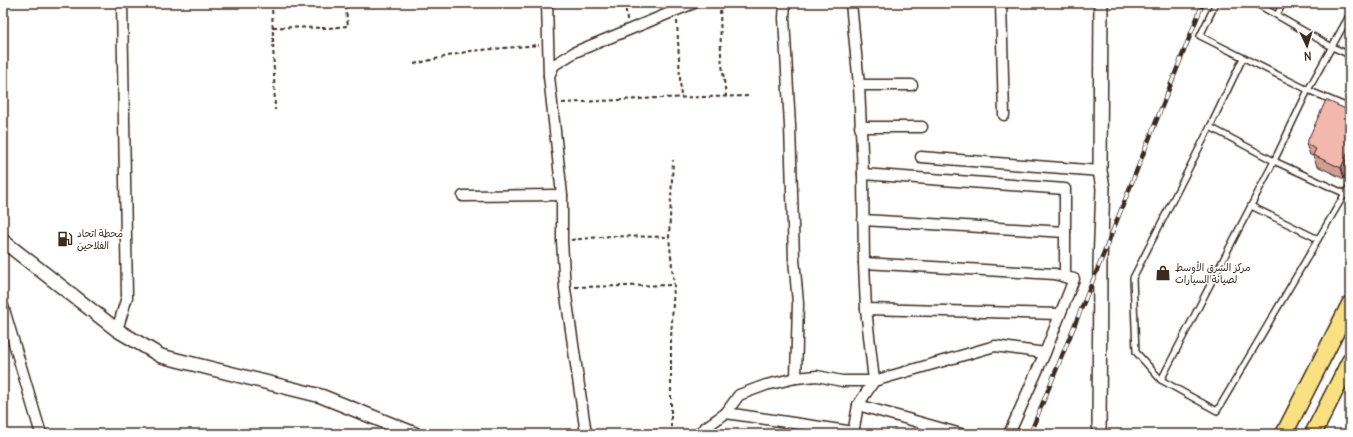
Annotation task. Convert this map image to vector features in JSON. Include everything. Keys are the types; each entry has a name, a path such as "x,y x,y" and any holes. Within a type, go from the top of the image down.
{"main road":[{"path":"1284,434 1350,304"},
{"path":"1313,434 1350,361"}],"street":[{"path":"117,330 127,297 122,3"},
{"path":"547,3 549,76 562,195 562,241 565,289 586,434"},
{"path":"549,76 554,65 575,52 694,3"},
{"path":"785,3 784,18 790,126 794,258 798,303 796,378"},
{"path":"726,413 854,433 858,405 874,381 866,309 863,174 859,85 851,3"},
{"path":"1001,3 1004,115"},
{"path":"1099,434 1100,263 1103,188 1100,171 1101,3"},
{"path":"859,85 912,85"},
{"path":"860,127 922,126"},
{"path":"921,157 1100,171"},
{"path":"863,174 1065,190 1065,277"},
{"path":"463,196 562,195"},
{"path":"863,220 1065,232"},
{"path":"3,241 117,330 161,356 321,396 415,434"},
{"path":"864,264 1055,274 1074,279 1045,353 1009,434"},
{"path":"3,306 41,434"},
{"path":"866,309 1059,314"},
{"path":"698,434 726,413 739,395 796,378 816,376 842,382 874,381 995,346 1045,353"},
{"path":"858,405 960,434"}],"lane":[{"path":"1216,3 1200,36 1308,90 1350,108"},
{"path":"1255,3 1332,47 1350,55"},
{"path":"1277,15 1283,3"},
{"path":"1161,380 1274,161 1308,90 1350,14"},
{"path":"1243,58 1210,127 1133,278 1136,352 1161,380 1217,411 1318,239 1348,195 1350,186"},
{"path":"1210,127 1274,161 1348,195"},
{"path":"1251,206 1318,239"}],"path":[{"path":"272,3 275,110"},
{"path":"273,27 328,28 348,26 345,3"},
{"path":"625,3 629,31"},
{"path":"720,3 721,56 726,96"},
{"path":"674,11 677,17 681,97"},
{"path":"414,64 470,51 548,45"},
{"path":"553,104 681,97 752,96"},
{"path":"671,434 671,339 674,285 669,238 673,160"},
{"path":"562,241 610,236 669,238"},
{"path":"565,289 581,286 674,285"}],"building":[{"path":"1326,100 1350,111 1350,147 1341,168 1313,155 1316,149 1306,144"}],"railway":[{"path":"1030,434 1100,263 1203,3"}],"place":[{"name":"محطة اتحاد الفلاحين","path":"65,239"},
{"name":"مركز الشرق الأوسط لصيانة السيارات","path":"1163,273"}]}
